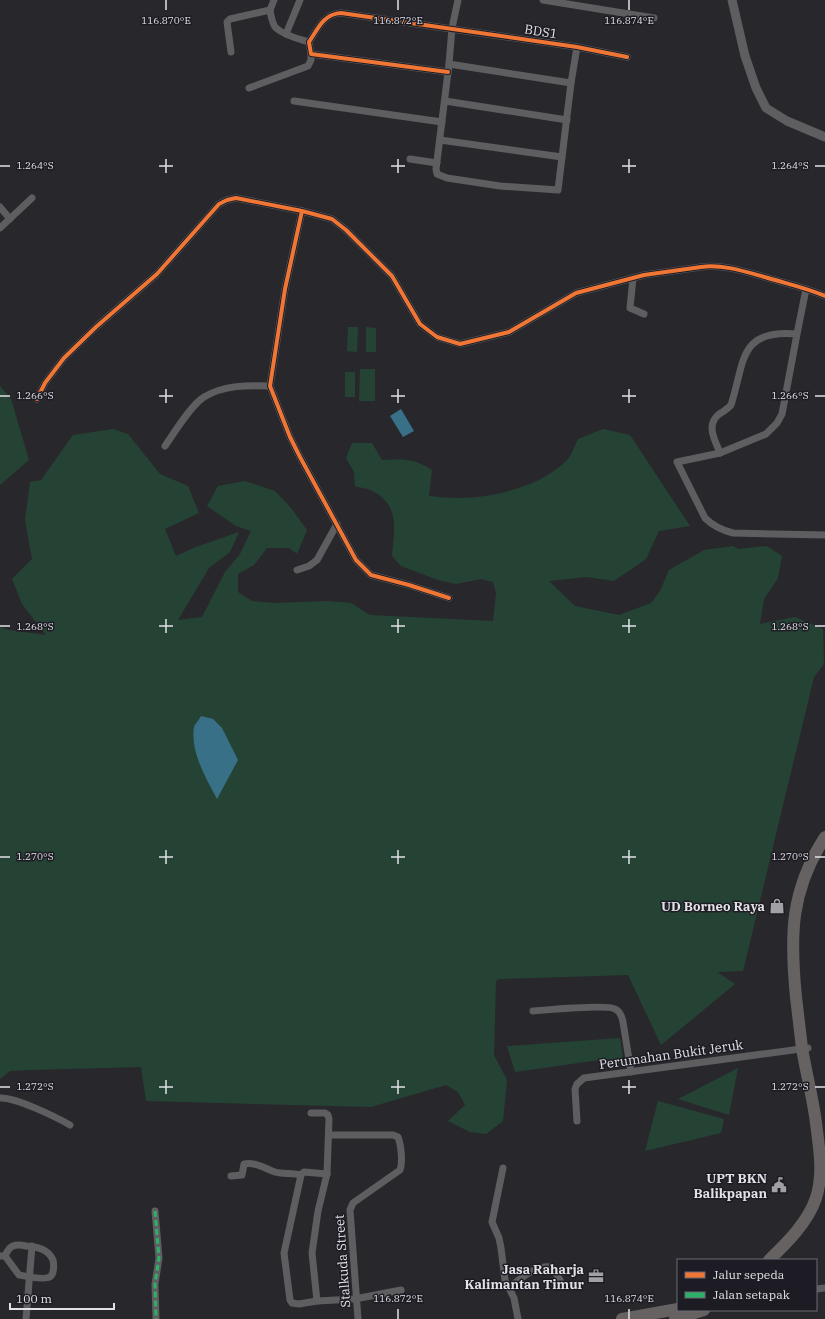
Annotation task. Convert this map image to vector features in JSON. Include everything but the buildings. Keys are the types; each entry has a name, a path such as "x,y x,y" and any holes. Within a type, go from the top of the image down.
{"highway":[{"path":"770,1259 798,1229 816,1198 820,1184 821,1169 816,1122 793,966 792,941 794,917 802,884 825,837"},
{"path":"825,851 809,887 800,925 800,965 805,1048 819,1104 825,1145"},
{"path":"781,1259 806,1231 820,1208 825,1192"},
{"path":"622,1319 677,1309"},
{"path":"675,1319 701,1311"}],"street":[{"path":"249,88 308,66 311,60 309,42 286,34 276,28 270,10 274,0"},
{"path":"286,34 300,0"},
{"path":"458,0 452,28 445,102 436,169 437,174 447,178 500,186 559,189 566,120 577,47"},
{"path":"543,0 654,18"},
{"path":"732,0 746,56 756,88 766,108 787,121 825,137"},
{"path":"231,52 227,22 230,19 270,10"},
{"name":"BDS1","path":"309,42 326,17 334,13 341,13 452,28 627,56"},
{"path":"311,54 448,72"},
{"path":"449,64 571,83"},
{"path":"294,101 442,122"},
{"path":"445,102 566,120"},
{"path":"440,140 562,157"},
{"path":"410,159 437,163"},
{"path":"0,228 32,198"},
{"path":"37,399 45,383 64,358 96,327 157,274 219,204 236,198 302,211 332,219 346,230 392,276 420,324 437,337 460,344 509,332 576,293 644,275 710,266 731,268 806,289 825,296"},
{"path":"0,207 10,219"},
{"path":"302,211 285,289 270,386 297,450 356,560 371,575 449,598"},
{"path":"633,278 630,308 644,314"},
{"path":"806,289 782,414 777,423 766,434 720,453 677,462 705,518 721,530 733,533 825,535"},
{"path":"720,453 713,435 714,420 731,405 747,352 754,341 764,336 781,333 797,334"},
{"path":"165,446 187,414 203,398 221,390 244,385 270,386"},
{"path":"297,570 310,566 317,560 337,524"},
{"path":"534,1011 603,1007 615,1008 622,1016 631,1072"},
{"name":"Perumahan Bukit Jeruk","path":"577,1121 575,1089 580,1081 588,1077 805,1048"},
{"path":"0,1098 6,1098 33,1107 70,1125"},
{"path":"311,1113 325,1113 328,1115 329,1135 327,1174 318,1212 313,1248 317,1301"},
{"name":"Stalkuda Street","path":"329,1135 393,1135 399,1139 400,1170 353,1203 349,1213 358,1319"},
{"path":"232,1176 242,1175 243,1165 245,1164 257,1164 277,1172 301,1175 304,1172 327,1174"},
{"path":"503,1168 492,1222 499,1238 503,1257 504,1280 514,1298 518,1319"},
{"path":"301,1175 284,1253 290,1300 292,1303 295,1304 356,1298 402,1290"},
{"path":"155,1211 159,1258 155,1284 156,1319"},
{"path":"14,1246 32,1246 46,1251 52,1257 54,1264 50,1278 29,1277 17,1274 3,1256 10,1248 14,1246"},
{"path":"26,1319 32,1246"},
{"path":"509,1288 526,1274 543,1267 552,1267 560,1280"}],"green space":[{"path":"348,327 358,327 357,352 347,351"},
{"path":"366,327 376,328 376,352 366,352"},
{"path":"360,369 375,369 375,401 359,401"},
{"path":"345,372 355,372 355,397 345,397"},
{"path":"0,386 11,399 29,460 0,485"},
{"path":"113,429 128,434 160,474 188,486 199,513 165,529 176,556 196,547 239,532 230,552 209,568 178,620 202,617 225,572 240,554 251,531 236,526 207,506 218,486 245,481 275,491 291,508 307,530 297,554 289,548 267,548 254,565 238,574 238,592 252,601 275,603 328,601 351,603 370,615 493,621 496,593 493,582 481,579 456,584 438,580 401,566 392,556 394,521 392,513 384,499 376,493 355,486 354,472 346,458 352,443 372,443 382,460 408,460 426,466 432,470 429,496 459,498 487,496 502,493 517,489 544,477 557,469 569,458 578,439 603,429 630,435 690,526 659,531 646,559 614,581 587,577 549,581 575,606 619,615 651,603 660,591 669,570 704,550 733,546 738,549 767,546 782,556 778,578 764,599 760,624 795,617 823,629 824,664 814,677 743,971 717,972 735,984 661,1045 628,975 499,979 496,981 494,1055 507,1080 503,1121 486,1134 470,1132 448,1121 465,1105 458,1092 446,1085 371,1107 146,1101 141,1067 10,1071 0,1079 0,627 9,630 46,635 22,604 12,579 32,559 25,520 30,482 41,480 73,435"},
{"path":"620,1038 624,1064 610,1065 599,1060 515,1072 507,1046"},
{"path":"738,1068 729,1115 678,1099"},
{"path":"658,1101 724,1119 721,1133 645,1151"}],"water":[{"path":"401,409 414,431 403,437 390,416"},
{"path":"201,716 213,719 222,728 238,760 217,799 200,764 194,746 194,727"}],"marked path":[{"path":"155,1211 159,1258 155,1284 156,1319"}],"cycle path":[{"path":"448,72 311,54 309,42 325,19 341,13 577,47 627,57"},
{"path":"37,399 45,383 64,358 96,327 157,274 219,204 236,198 302,211 332,219 346,230 392,276 420,324 437,337 460,344 509,332 576,293 644,275 701,267 710,266 735,269 797,286 825,296"},
{"path":"302,211 285,289 270,386 290,437 356,560 371,575 449,598"}],"place":[{"name":"UD Borneo Raya","path":"777,906"},
{"name":"UPT BKN Balikpapan","path":"779,1185"},
{"name":"Jasa Raharja Kalimantan Timur","path":"596,1276"}]}
